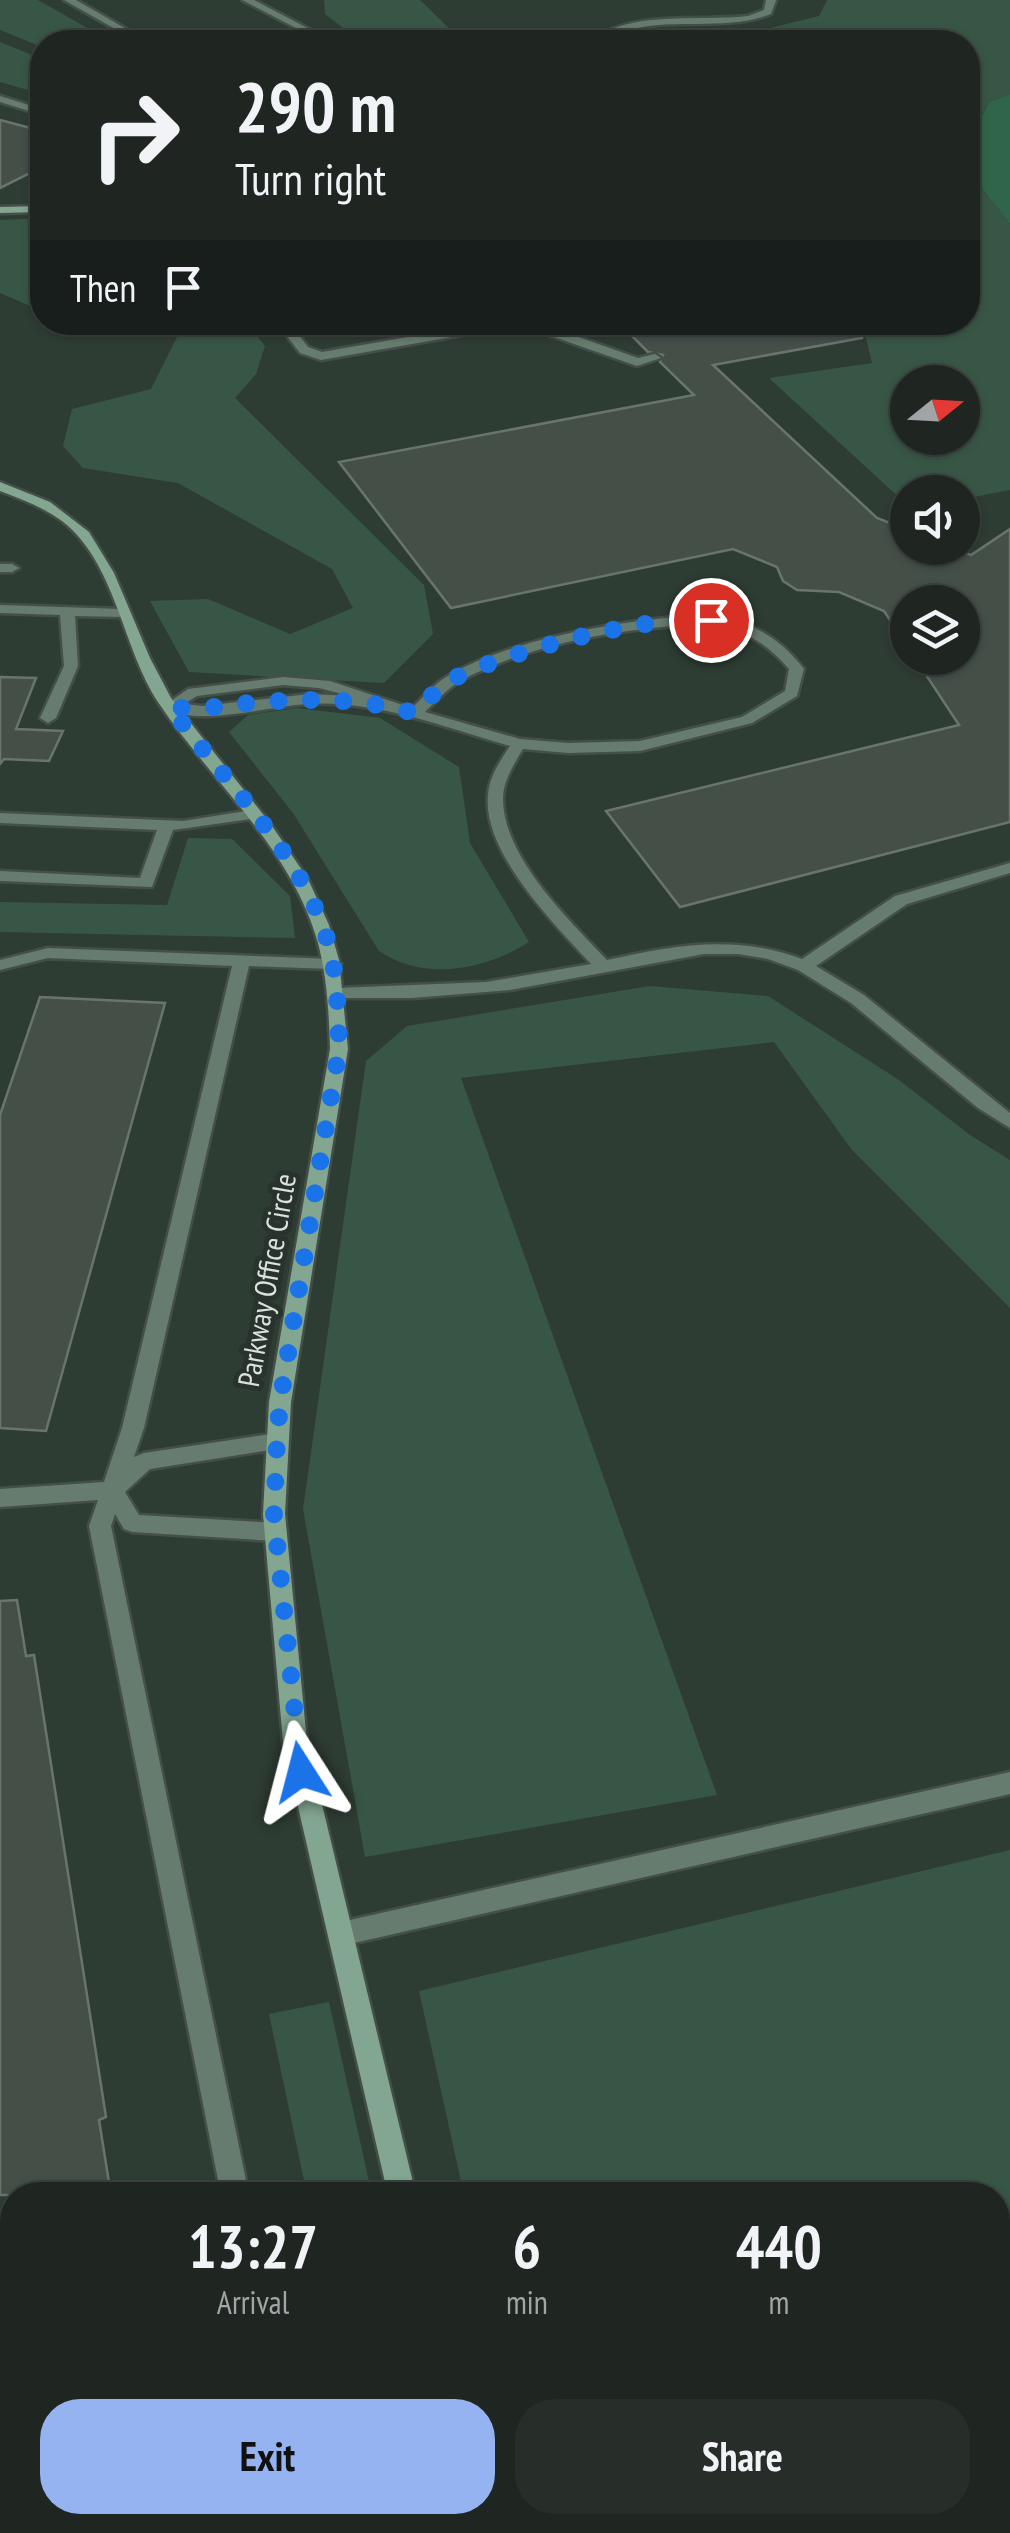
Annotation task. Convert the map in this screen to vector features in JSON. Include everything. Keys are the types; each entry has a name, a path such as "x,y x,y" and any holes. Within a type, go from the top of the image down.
{"street":[{"path":"0,210 30,209"},
{"name":"Parkway Office Circle","path":"0,486 51,508 81,532 99,556 122,613 170,707 288,861 312,904 332,964 338,994 339,1049 280,1402 276,1532 295,1742 399,2182"}],"lane":[{"path":"69,0 123,30"},
{"path":"247,0 305,30"},
{"path":"610,30 633,25 750,19 768,12 771,0"},
{"path":"0,99 30,108"},
{"path":"292,335 304,350 322,356 444,335"},
{"path":"558,335 636,362 655,358"},
{"path":"0,609 122,613"},
{"path":"48,718 71,666 67,611"},
{"path":"170,707 202,711 309,699 375,702 519,744 568,748 640,746 747,720 792,693 796,670 778,646 732,623 690,618 500,659 451,679 414,713"},
{"path":"519,744 502,768 495,802 502,828 528,877 603,966"},
{"path":"0,818 166,826 252,816"},
{"path":"0,876 146,883 166,826"},
{"path":"804,966 901,900 1010,868"},
{"path":"338,994 430,994 538,980 698,948 762,950 830,980 1010,1122"},
{"path":"0,965 48,952 332,964"},
{"path":"232,2182 100,1526 133,1428 242,960"},
{"path":"0,1498 112,1490 144,1461 277,1441"},
{"path":"112,1490 132,1522 276,1532"},
{"path":"341,1934 1010,1783"}],"shaded area":[{"path":"0,0 1010,0 980,30 30,30 30,335 980,333 1010,359 1010,2182 0,2182"},
{"path":"0,0 38,0 91,30 30,30 30,42 0,30"},
{"path":"324,0 420,0 451,30 346,30 325,14"},
{"path":"827,0 1010,0 1010,94 989,102 980,118 980,30 762,30 819,16"},
{"path":"0,42 30,54 30,91 0,82"},
{"path":"1010,94 1010,224 980,180 980,119 989,102"},
{"path":"980,180 1010,224 1010,490 980,496 980,475 890,475 890,489 769,378 872,363 862,335 980,335"},
{"path":"30,219 30,306 0,293 0,220"},
{"path":"178,335 256,335 265,346 256,374 235,398 424,585 433,634 384,683 189,672 150,601 208,599 290,634 353,608 332,569 178,483 83,468 63,446 72,409 151,389"},
{"path":"297,708 380,718 459,767 470,843 529,942 493,960 455,969 416,967 379,951 293,813 229,732 248,715"},
{"path":"188,838 232,839 290,896 295,938 0,932 0,902 167,905"},
{"path":"650,986 768,996 899,1080 970,1135 1010,1160 1010,1308 852,1150 774,1042 461,1078 717,1795 365,1857 303,1509 366,1061 407,1026"},
{"path":"1010,1850 1010,2182 461,2182 419,1991"},
{"path":"329,2002 369,2182 304,2182 269,2014"}],"building":[{"path":"0,120 30,128 30,173 0,188"},
{"path":"631,335 862,335 713,365 877,518 890,523 890,565 980,565 980,549 1010,529 1010,822 680,907 606,811 959,725 926,675 980,675 980,585 890,585 890,620 884,611 839,592 797,590 783,581 777,567 733,549 451,608 339,462 694,395 660,362 663,355 648,352"},
{"path":"0,677 36,678 16,729 63,731 49,761 4,759 0,764"},
{"path":"40,997 165,1003 46,1431 0,1428 0,1115"},
{"path":"17,1600 26,1656 34,1655 106,2117 99,2120 109,2182 0,2182 0,1601"}],"route":[{"path":"301,1772 274,1514 280,1402 339,1049 338,994 328,942 288,861 170,707 202,711 309,699 375,702 414,713 451,679 500,659 636,627 690,618 711,620"}]}
